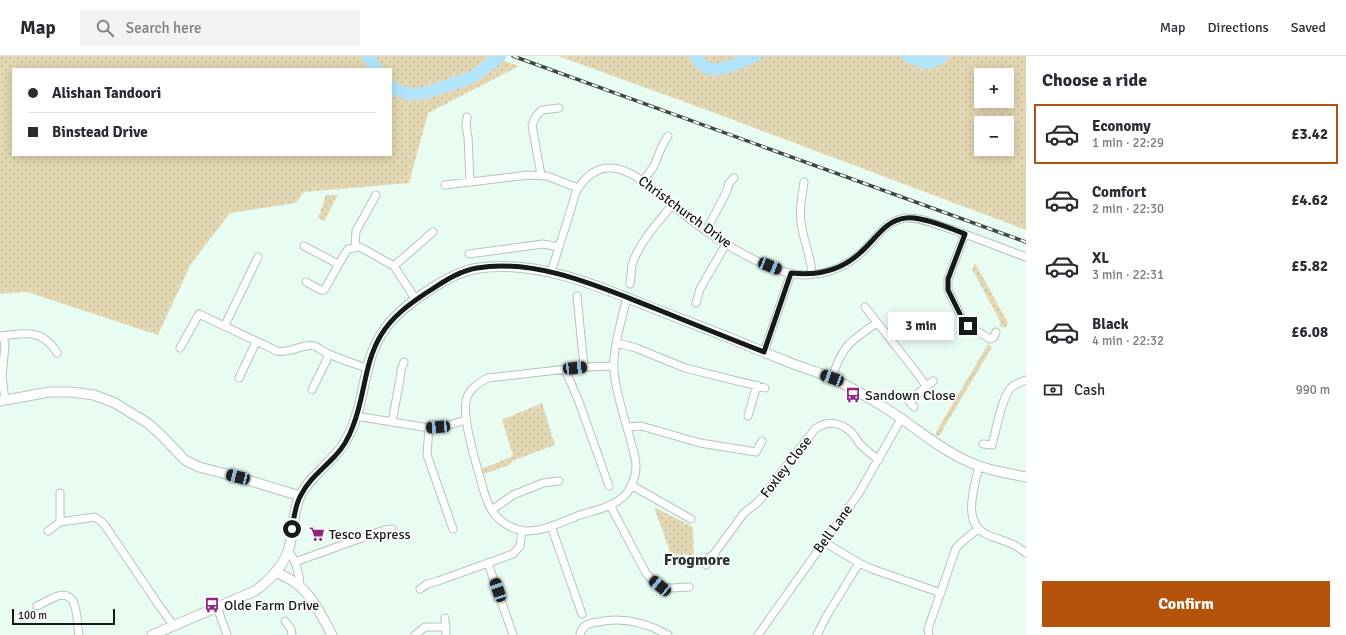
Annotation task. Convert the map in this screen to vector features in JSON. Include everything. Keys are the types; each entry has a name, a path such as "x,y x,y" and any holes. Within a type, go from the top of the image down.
{"street":[{"path":"541,176 532,126 536,116 542,110 559,108"},
{"path":"467,118 466,127 468,137 470,182"},
{"path":"643,181 654,166 662,146 668,136"},
{"name":"Christchurch Drive","path":"551,273 578,188 590,174 608,168 626,171 643,181 706,231 726,244 760,262 791,273 812,274 828,272 847,263 861,252 890,223 900,219 917,218 1026,257"},
{"path":"445,185 528,175 541,176 578,188"},
{"path":"706,231 728,192 729,183 734,178"},
{"path":"804,182 800,208 801,223 812,264 812,274"},
{"path":"355,247 356,231 376,195"},
{"path":"630,284 632,266 639,248 672,205"},
{"path":"394,266 433,232"},
{"path":"965,234 948,279 948,290 963,320 968,326 990,339 994,337 996,332"},
{"path":"469,254 543,244 559,247"},
{"path":"696,303 700,289 726,244"},
{"path":"304,246 338,264"},
{"path":"306,282 321,290 324,290 336,271 338,264 348,250 355,247 360,247 394,266 416,300"},
{"path":"225,325 258,257"},
{"path":"152,635 255,591 268,581 276,572 288,551 300,496 308,483 335,456 347,440 356,416 367,368 373,350 381,335 391,321 416,300 458,274 476,268 494,266 551,273 571,278 627,297 832,378 885,408 951,453 978,466 1026,477"},
{"path":"764,352 791,273"},
{"path":"577,296 584,367"},
{"path":"613,366 584,367 488,378 477,384 467,396 465,407 466,420 485,496 498,519 509,526 522,530 538,530 610,505 623,498 632,485 636,466 613,366 627,297"},
{"path":"865,306 926,386"},
{"path":"180,348 199,314 225,325 256,342 277,351 284,353 306,346 314,346 329,355 367,368"},
{"path":"832,378 842,352 851,341 877,323"},
{"path":"57,353 54,347 42,337 31,333 2,336 5,345 2,376 3,400 49,392 71,392 94,395 115,403 149,424 185,460 198,467 238,477 300,496"},
{"path":"239,378 256,342"},
{"path":"617,343 636,348 685,368 765,388"},
{"path":"312,390 329,355"},
{"path":"392,422 401,370 404,362"},
{"path":"565,369 579,402 609,486"},
{"path":"983,444 992,445 1005,398 1010,388 1018,382 1026,380"},
{"path":"914,407 909,400 934,381"},
{"path":"748,416 756,385"},
{"path":"356,416 429,428 449,425 466,420"},
{"name":"Bell Lane","path":"758,635 859,493 901,419"},
{"name":"Foxley Close","path":"706,565 707,559 714,554 744,513 758,502 815,429 822,424 833,423 845,427 852,433 861,445 879,460"},
{"path":"627,427 641,426 700,442 756,452 762,441"},
{"path":"429,428 427,455 453,529"},
{"path":"978,466 971,508 973,518 978,529 984,533 1016,546 1026,553"},
{"path":"492,510 513,495 543,483 559,481"},
{"path":"632,485 691,518"},
{"path":"60,493 60,522"},
{"path":"610,505 646,573 653,581 660,586 669,588 689,587"},
{"path":"48,531 60,522 95,517 104,524 174,626"},
{"path":"551,526 582,614"},
{"path":"295,562 384,530 392,529"},
{"path":"929,635 928,629 956,548 978,529"},
{"path":"420,589 427,584 513,554 520,546 522,530"},
{"path":"824,542 859,563 941,593"},
{"path":"288,551 295,562 300,587"},
{"path":"488,563 513,635"},
{"path":"818,635 826,617 859,563"},
{"path":"276,572 300,587 316,606 332,635"},
{"path":"37,606 58,596 67,596 73,601 77,610 79,635"},
{"path":"217,607 227,635"},
{"path":"445,618 446,635"},
{"path":"580,635 582,628 588,624 607,620 623,620 643,624 668,635"},
{"path":"286,621 291,629 292,635"},
{"path":"415,635 425,627 446,626"}],"shaded area":[{"path":"0,56 490,56 519,66 428,113 409,183 304,192 296,203 230,213 191,264 158,335 27,292 0,294"},
{"path":"558,56 1026,56 1026,230 704,109"},
{"path":"326,195 338,195 324,221 318,218"},
{"path":"975,263 1008,323 1005,328 999,326 1001,323 972,269"},
{"path":"988,344 992,347 939,436 935,434"},
{"path":"542,403 555,445 512,461 509,465 481,475 479,470 513,456 502,420"},
{"path":"654,507 693,527 694,555 671,554"}],"waterway":[{"path":"367,56 376,68"},
{"path":"392,87 396,90 409,94 425,93 473,77 500,56"},
{"path":"696,56 701,64 708,68 715,69 731,66 755,56"},
{"path":"907,56 921,62 933,61 942,56"}],"railway":[{"path":"513,56 1026,242"}],"place":[{"name":"Sandown Close","path":"853,395"},
{"name":"Tesco Express","path":"317,534"},
{"name":"Olde Farm Drive","path":"212,605"}],"district":[{"name":"Frogmore","path":"697,560"}],"route":[{"path":"292,529 300,496 308,483 335,456 347,440 356,416 367,368 373,350 381,335 391,321 416,300 458,274 476,268 494,266 520,268 544,271 571,278 627,297 764,352 791,273 812,274 828,272 847,263 861,252 890,223 900,219 917,218 965,234 948,279 948,290 963,320 968,326"}]}
